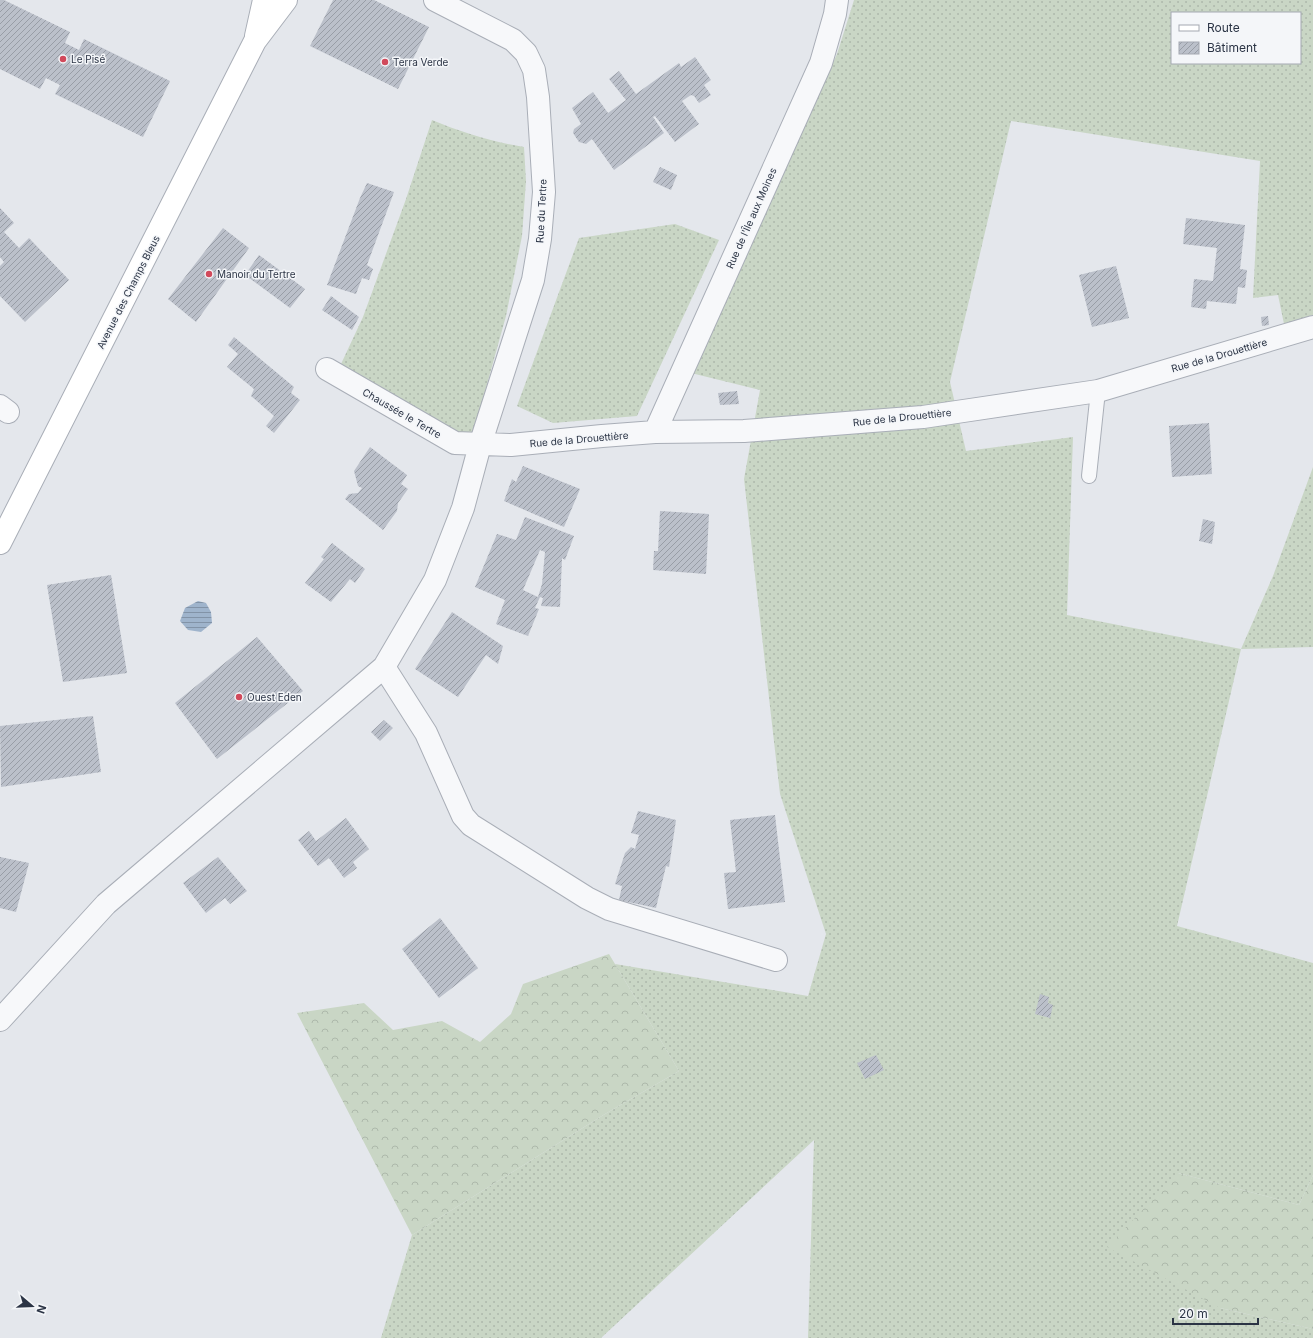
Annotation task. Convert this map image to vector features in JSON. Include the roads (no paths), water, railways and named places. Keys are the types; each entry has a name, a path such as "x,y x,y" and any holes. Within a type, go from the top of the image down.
{"main road":[{"name":"Avenue des Champs Bleus","path":"255,41 264,0"},
{"name":"Avenue des Champs Bleus","path":"0,543 255,41 286,0"}],"street":[{"name":"Rue du Tertre","path":"0,1020 106,904 384,667 435,580 463,508 480,445 533,280 540,239 544,192 538,98 534,70 526,53 513,40 435,0"},
{"name":"Rue de l'Île aux Moines","path":"655,432 820,63 835,14 837,0"},
{"name":"Rue de la Drouettière","path":"480,445 511,445 655,432 744,431 924,417 1098,390 1313,327"},
{"name":"Chaussée le Tertre","path":"327,369 454,443 480,445"},
{"path":"384,667 426,733 463,816 472,825 587,898 609,909 776,960"}],"lane":[{"path":"1089,476 1098,390"}],"water":[{"path":"198,601 206,603 211,612 212,623 201,632 188,630 180,621 185,608"}],"place":[{"name":"Le Pisé","path":"63,59"},
{"name":"Terra Verde","path":"385,62"},
{"name":"Manoir du Tertre","path":"209,274"},
{"name":"Ouest Eden","path":"239,697"}]}
